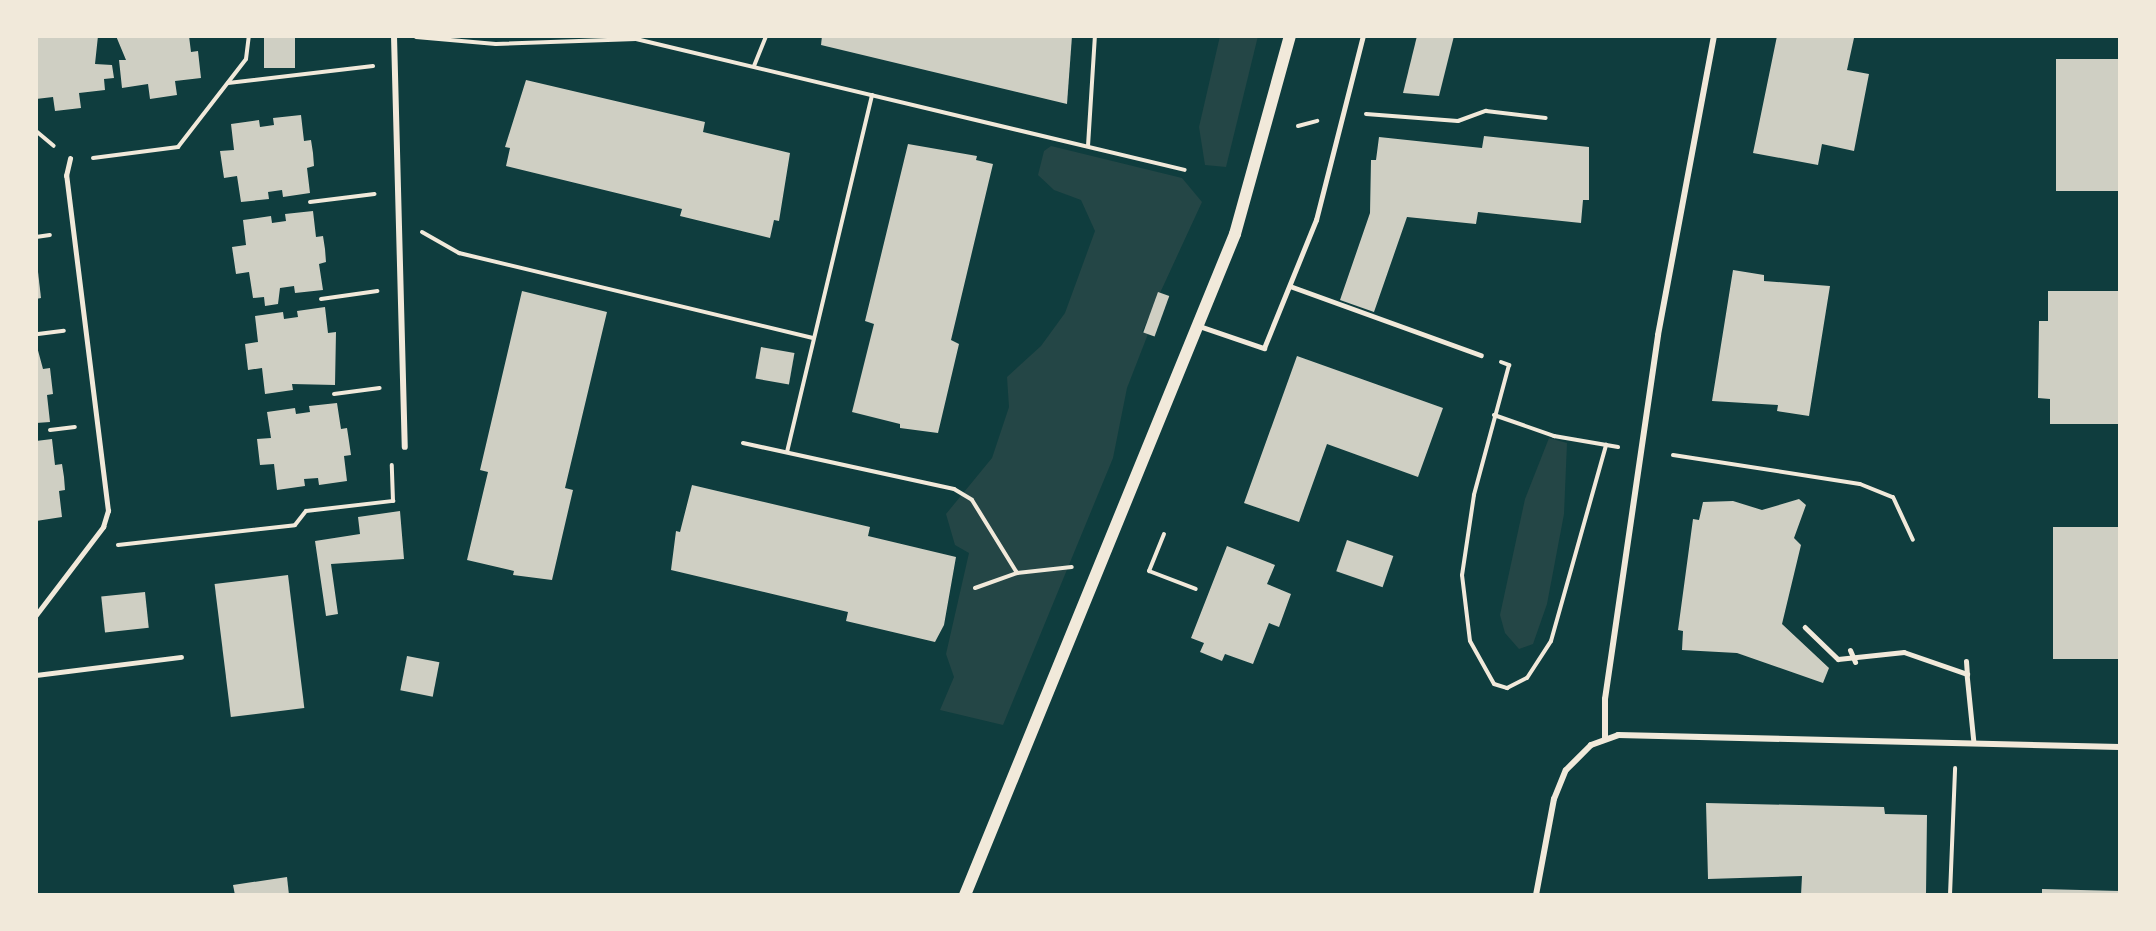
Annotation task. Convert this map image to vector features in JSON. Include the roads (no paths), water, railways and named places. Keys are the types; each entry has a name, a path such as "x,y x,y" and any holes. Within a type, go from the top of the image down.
{"main road":[{"path":"965,895 1199,326 1245,205 1290,36"}],"street":[{"path":"1605,739 1605,699 1656,346 1714,36"},
{"path":"394,37 397,63 405,447"},
{"path":"1850,650 1855,662"},
{"path":"1966,661 1967,674"},
{"path":"1536,895 1559,786 1576,758 1605,739 1644,733 2120,747"}],"lane":[{"path":"1199,326 1264,348 1316,220 1363,36"},
{"path":"36,615 98,532 108,504 66,176 69,158"},
{"path":"1290,286 1481,355"},
{"path":"1805,627 1838,659 1855,662 1904,652 1967,674 1974,743"},
{"path":"36,675 181,657"}]}
